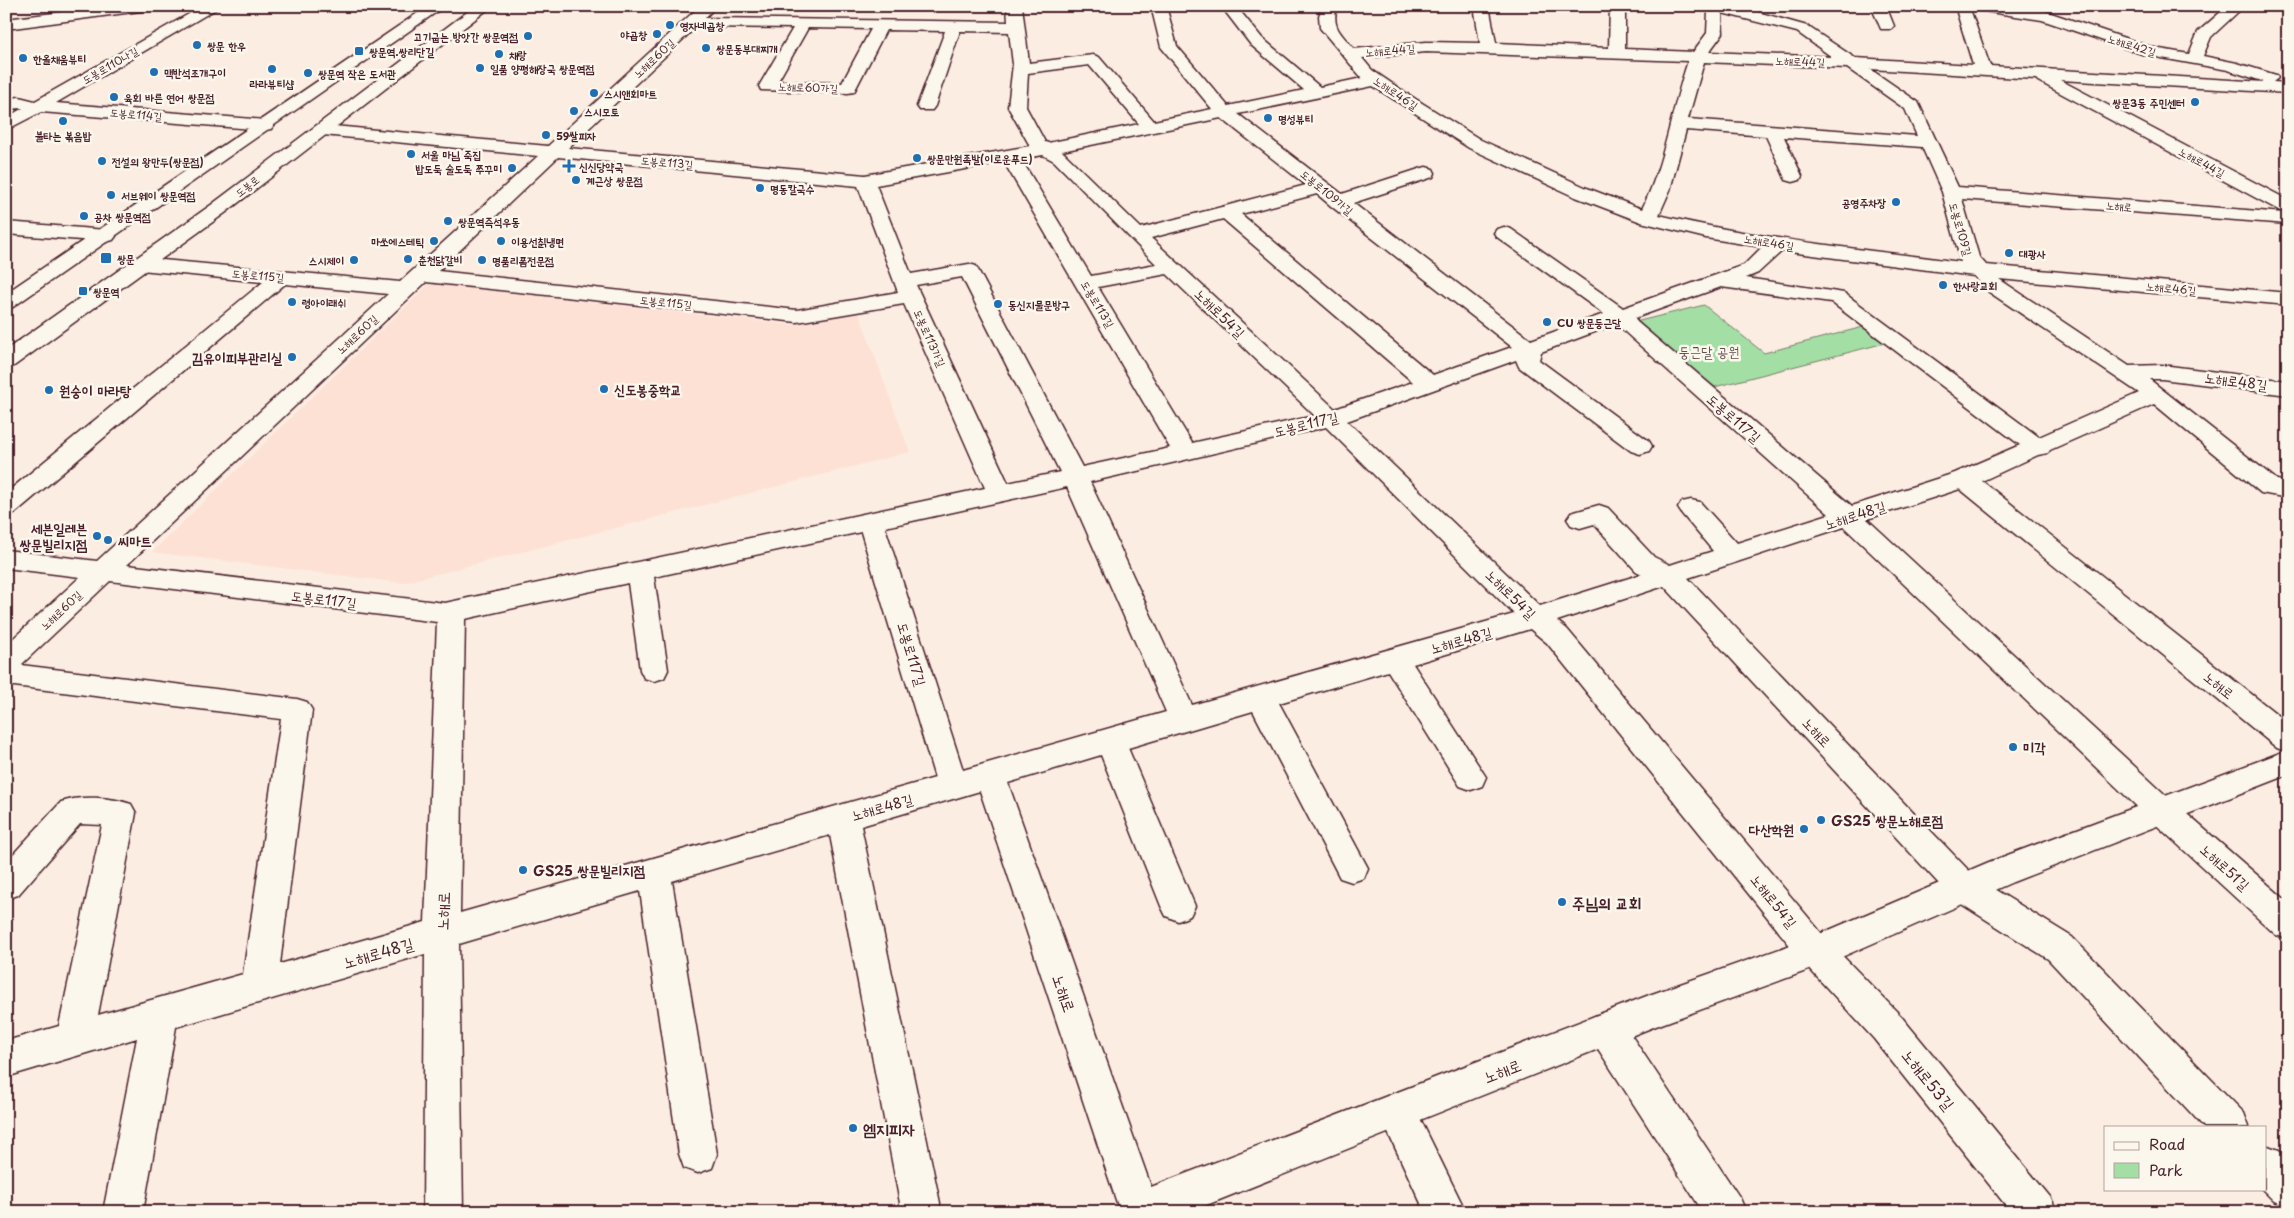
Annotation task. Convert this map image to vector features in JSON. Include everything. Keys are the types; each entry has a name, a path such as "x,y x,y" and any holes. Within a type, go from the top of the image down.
{"street":[{"path":"6,24 40,13 148,6"},
{"name":"도봉로110나길","path":"6,125 214,6"},
{"path":"6,303 438,6"},
{"name":"도봉로","path":"6,361 323,130 484,6"},
{"name":"노해로60길","path":"6,662 708,6"},
{"name":"도봉로109가길","path":"1158,6 1169,48 1224,112 1530,350"},
{"path":"1228,6 1236,20 1252,37 1317,92"},
{"name":"노해로46길","path":"1330,6 1327,16 1328,28 1366,73 1376,80 1475,144 1580,192 1648,218 1706,232 1777,244 1980,271 2288,299"},
{"path":"1481,6 1489,48"},
{"path":"1617,53 1618,6"},
{"path":"1878,6 1886,26"},
{"path":"1962,6 1983,71"},
{"name":"노해로42길","path":"1976,6 2046,16 2130,46 2231,66 2288,84"},
{"path":"2194,60 2204,35 2231,11 2228,6"},
{"path":"1648,218 1660,190 1679,124 1685,94 1697,57 1716,33 1714,7"},
{"name":"도봉로109길","path":"1714,7 1802,29 1912,106 1951,192 1969,259 1996,288 2156,394 2270,487 2288,490"},
{"path":"852,25 860,9"},
{"path":"692,22 954,26 1015,17"},
{"name":"노해로54길","path":"1015,17 1020,69 1017,107 1038,144 1060,157 1138,236 1331,419 1535,618 1557,636 1816,952"},
{"name":"노해로60가길","path":"803,24 767,86 848,88 881,25"},
{"path":"926,106 954,26"},
{"name":"노해로44길","path":"1350,54 1426,47 1489,48 1851,63 2183,84 2288,88"},
{"path":"2168,55 2183,84"},
{"path":"1020,69 1092,60 1150,127"},
{"name":"노해로44길","path":"2036,74 2288,208"},
{"name":"도봉로113길","path":"323,130 866,181 1046,149 1376,80"},
{"name":"도봉로114길","path":"6,104 19,102 38,107 265,126"},
{"path":"1679,124 1929,142"},
{"path":"1774,130 1793,176"},
{"name":"도봉로113길","path":"1010,156 1186,452"},
{"path":"1338,202 1426,173"},
{"name":"도봉로113가길","path":"866,181 908,288 1000,494"},
{"path":"1138,236 1321,187"},
{"name":"노해로","path":"1951,192 2288,218"},
{"path":"1227,212 1430,385"},
{"path":"6,228 106,236"},
{"path":"1504,233 1622,316"},
{"name":"도봉로117길","path":"6,559 445,613 1000,494 1331,419 1530,350 1752,269 1777,244"},
{"name":"도봉로115길","path":"141,264 281,277 412,282 797,316 908,288"},
{"path":"1086,283 1172,267"},
{"path":"908,288 969,270 1075,477 1184,719"},
{"path":"6,507 281,277"},
{"path":"1720,281 1837,297 2039,448"},
{"name":"도봉로117길","path":"1622,316 1626,324 1849,517"},
{"path":"1530,350 1527,362 1640,446"},
{"name":"노해로48길","path":"2124,373 2162,372 2288,388"},
{"name":"노해로48길","path":"6,1059 1535,618 1964,480 2156,394"},
{"name":"노해로","path":"990,776 1139,1212 1606,1029 1816,952 1964,888 2286,760 1964,480"},
{"path":"1691,508 1732,555"},
{"path":"1580,519 1599,514 1645,564 1669,575"},
{"path":"1849,517 2161,810"},
{"name":"도봉로117길","path":"871,522 953,786"},
{"path":"640,572 654,670"},
{"name":"노해로","path":"1669,575 1964,888 2060,948 2229,1126"},
{"name":"노해로","path":"443,1212 442,934 452,633 451,619 445,613"},
{"path":"1395,659 1471,777"},
{"path":"6,674 297,710 258,987"},
{"path":"1260,698 1352,868"},
{"path":"1110,741 1178,906"},
{"name":"노해로51길","path":"2161,810 2288,924"},
{"path":"6,885 72,811 120,813 75,1040"},
{"path":"843,818 920,1203 919,1212"},
{"path":"654,872 698,1154"},
{"name":"노해로53길","path":"1816,952 1887,1027 2037,1212"},
{"path":"123,1212 160,1015"},
{"path":"1606,1029 1726,1212"},
{"path":"1397,1111 1446,1212"},
{"path":"2266,1165 2288,1187"}],"shaded area":[{"name":"신도봉중학교","path":"429,284 794,325 859,313 910,452 402,583 152,552"}],"green space":[{"name":"둥근달 공원","path":"1704,305 1764,353 1863,327 1885,343 1703,390 1627,324"}],"place":[{"name":"영자네곱창","path":"670,25"},
{"name":"야곱창","path":"657,34"},
{"name":"고기굽는 방앗간 쌍문역점","path":"528,36"},
{"name":"쌍문 한우","path":"197,45"},
{"name":"쌍문동부대찌개","path":"706,48"},
{"name":"쌍문역.쌍리단길","path":"359,51"},
{"name":"채랑","path":"499,54"},
{"name":"한올채움뷰티","path":"23,58"},
{"name":"일품 양평해장국 쌍문역점","path":"480,68"},
{"name":"라라뷰티샵","path":"272,69"},
{"name":"맥반석조개구이","path":"154,72"},
{"name":"쌍문역 작은 도서관","path":"308,73"},
{"name":"스시앤회마트","path":"594,93"},
{"name":"육회 바른 연어 쌍문점","path":"114,97"},
{"name":"쌍문3동 주민센터","path":"2195,102"},
{"name":"스시모토","path":"574,111"},
{"name":"명성뷰티","path":"1268,118"},
{"name":"불타는 볶음밥","path":"63,121"},
{"name":"59쌀피자","path":"546,135"},
{"name":"서울 마님 죽집","path":"411,154"},
{"name":"쌍문만원족발(이로운푸드)","path":"917,158"},
{"name":"전설의 왕만두(쌍문점)","path":"102,161"},
{"name":"신신당약국","path":"569,166"},
{"name":"밥도둑 술도둑 쭈꾸미","path":"512,168"},
{"name":"계근상 쌍문점","path":"576,180"},
{"name":"명동칼국수","path":"760,188"},
{"name":"서브웨이 쌍문역점","path":"111,195"},
{"name":"공영주차장","path":"1896,202"},
{"name":"공차 쌍문역점","path":"84,216"},
{"name":"쌍문역즉석우동","path":"448,221"},
{"name":"마쏘에스테틱","path":"434,241"},
{"name":"이용선칡냉면","path":"501,241"},
{"name":"대광사","path":"2009,253"},
{"name":"쌍문","path":"106,258"},
{"name":"춘천닭갈비","path":"408,259"},
{"name":"스시제이","path":"354,260"},
{"name":"명품리폼전문점","path":"482,260"},
{"name":"한사랑교회","path":"1943,285"},
{"name":"쌍문역","path":"83,291"},
{"name":"령아이래쉬","path":"292,302"},
{"name":"동신지물문방구","path":"998,304"},
{"name":"CU 쌍문둥근달","path":"1547,322"},
{"name":"김유이피부관리실","path":"292,357"},
{"name":"신도봉중학교","path":"604,389"},
{"name":"원숭이 마라탕","path":"49,390"},
{"name":"세븐일레븐 쌍문빌리지점","path":"97,536"},
{"name":"씨마트","path":"108,540"},
{"name":"미각","path":"2013,747"},
{"name":"GS25 쌍문노해로점","path":"1821,820"},
{"name":"다산학원","path":"1804,829"},
{"name":"GS25 쌍문빌리지점","path":"523,870"},
{"name":"주님의 교회","path":"1562,902"},
{"name":"엠지피자","path":"853,1128"}]}
